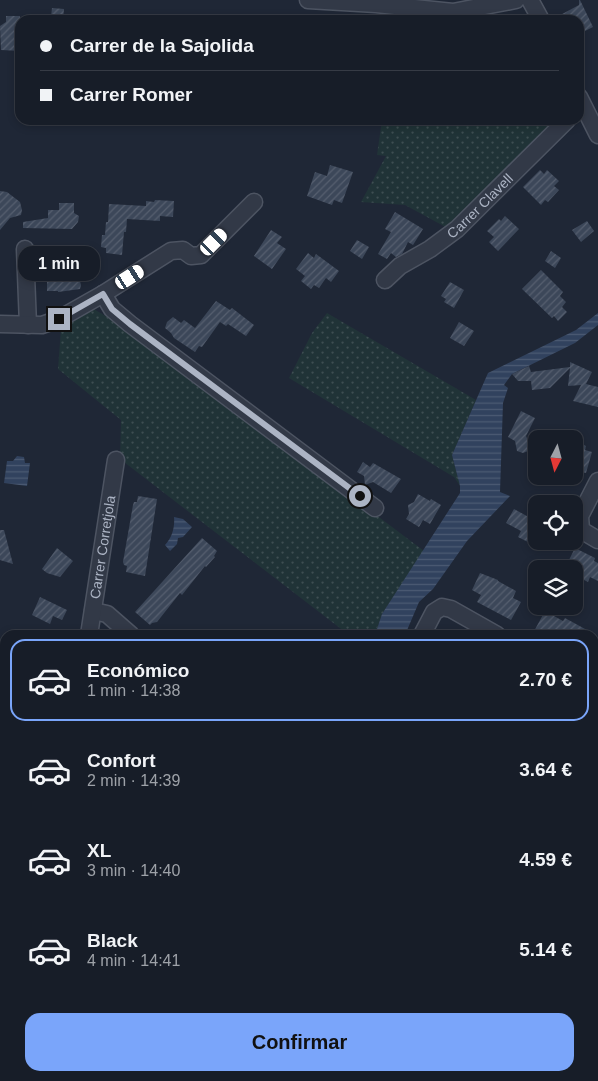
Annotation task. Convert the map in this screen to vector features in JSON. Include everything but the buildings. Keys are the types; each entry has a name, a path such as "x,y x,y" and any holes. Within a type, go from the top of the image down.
{"street":[{"path":"308,0 376,4 453,12 516,0"},
{"path":"530,0 538,15"},
{"path":"584,110 598,135"},
{"name":"Carrer Clavell","path":"385,280 400,266 430,249 457,229 562,125"},
{"path":"0,324 42,325 59,319 103,294 171,251 183,250 191,256 201,255 254,202"},
{"path":"25,248 28,325"},
{"path":"103,294 112,309 130,324 375,508"},
{"name":"Carrer Corretjola","path":"90,630 116,460"},
{"path":"598,481 580,518 582,530 598,540"},
{"path":"425,630 434,612 442,607 451,609 488,630"},
{"path":"93,611 107,614 125,630"}],"green space":[{"path":"381,125 555,125 451,230 405,205 361,202 386,156 377,155"},
{"path":"92,308 133,332 424,551 382,614 377,630 342,630 120,459 121,420 58,369 61,329"},
{"path":"327,313 476,400 452,455 460,486 454,477 289,378 312,333"}],"water":[{"path":"598,313 598,325 575,343 512,374 504,385 508,388 503,403 500,492 510,496 467,541 433,589 419,602 407,630 377,630 382,614 460,493 452,455 488,373 576,330"},
{"path":"17,456 24,457 25,463 30,463 27,486 4,483 7,461 13,461"},
{"path":"174,517 183,519 192,527 183,537 178,538 177,544 170,551 165,545 170,539"}],"route":[{"path":"59,319 103,294 112,309 130,324 360,496"}]}
